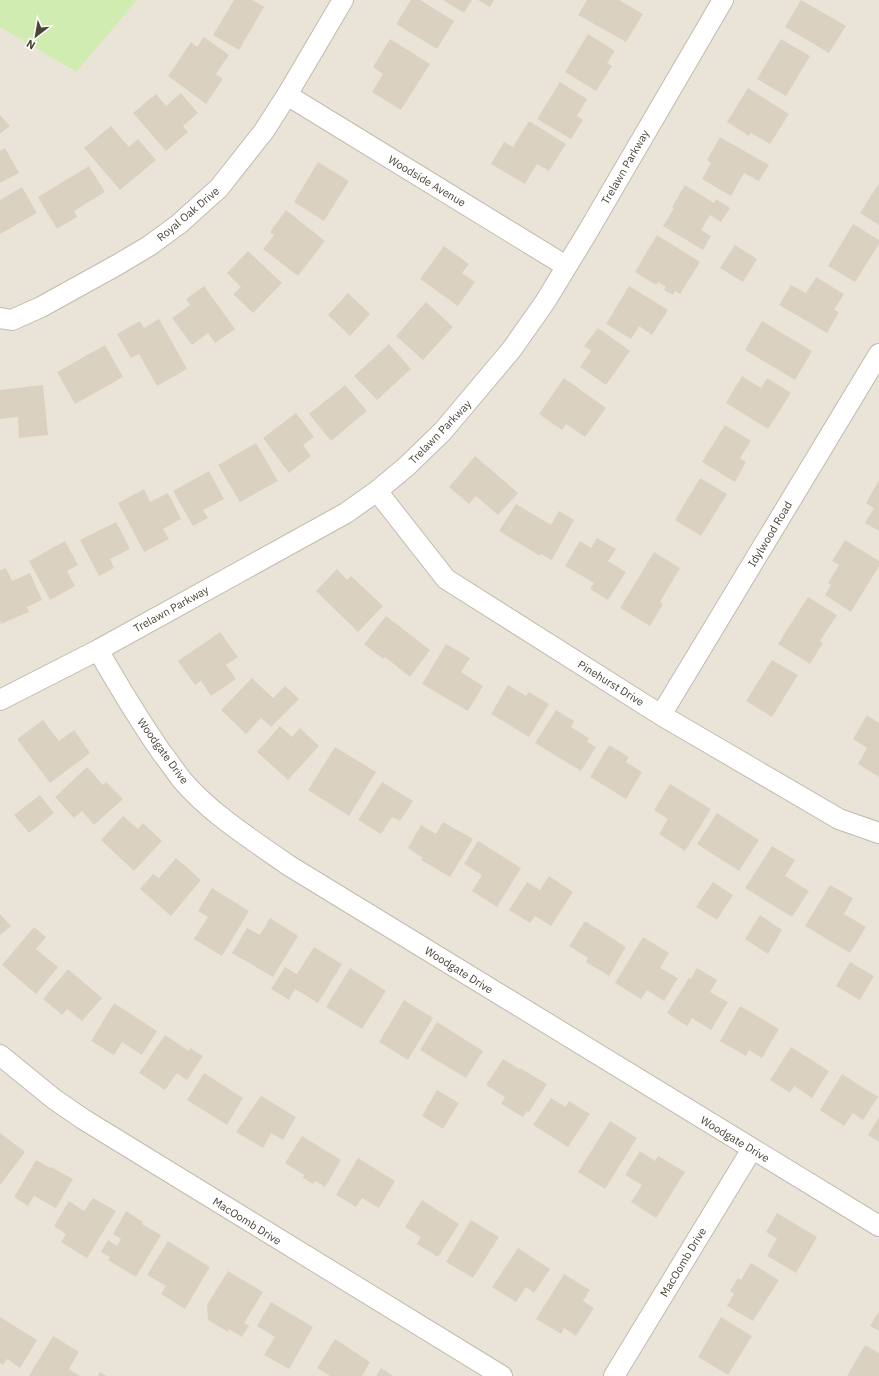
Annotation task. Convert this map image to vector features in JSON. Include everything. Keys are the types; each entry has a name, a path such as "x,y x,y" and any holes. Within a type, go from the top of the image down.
{"street":[{"name":"Royal Oak Drive","path":"0,318 12,320 41,307 149,246 179,224 219,188 264,131 344,0"},
{"name":"Trelawn Parkway","path":"0,700 98,650 346,513 377,491 407,466 443,432 512,349 545,302 723,0"},
{"name":"Woodside Avenue","path":"287,95 566,266"},
{"name":"Idylwood Road","path":"661,715 879,354"},
{"name":"Pinehurst Drive","path":"377,491 446,579 661,715 839,819 879,833"},
{"name":"Woodgate Drive","path":"98,650 144,726 182,780 206,804 232,826 288,865 879,1226"},
{"name":"MacOomb Drive","path":"0,1055 54,1100 83,1119 502,1376"},
{"name":"MacOomb Drive","path":"614,1376 752,1149"}],"shaded area":[{"path":"125,0 879,0 879,1376 0,1376 0,27 76,72"}],"green space":[{"path":"0,0 137,0 76,72 0,27"}],"building":[{"path":"234,0 252,0 264,7 239,50 213,35"},
{"path":"411,0 420,0 454,21 437,49 396,24"},
{"path":"443,0 472,0 464,13"},
{"path":"478,0 494,0 490,7"},
{"path":"587,0 619,0 643,14 626,42 578,15"},
{"path":"801,0 846,26 829,53 785,27"},
{"path":"588,34 615,51 607,63 612,66 596,91 565,72"},
{"path":"204,37 229,55 216,74 223,79 206,104 168,76 191,42 197,47"},
{"path":"390,39 430,64 401,110 372,92 383,74 373,67"},
{"path":"781,39 810,56 786,96 757,79"},
{"path":"560,82 587,99 577,116 583,120 571,139 537,119"},
{"path":"748,88 789,114 770,144 751,133 749,136 727,122"},
{"path":"181,93 198,113 183,126 188,132 166,151 133,113 156,94 166,106"},
{"path":"0,115 10,126 0,134"},
{"path":"529,121 566,144 549,171 537,164 525,184 491,164 504,142 513,147"},
{"path":"111,126 129,147 138,139 156,160 120,190 84,148"},
{"path":"720,137 769,165 759,181 744,173 731,196 702,179 711,163 707,160"},
{"path":"5,148 19,173 0,183 0,151"},
{"path":"318,162 349,181 324,221 294,202"},
{"path":"89,166 105,192 74,211 77,217 57,229 38,197"},
{"path":"879,183 879,225 860,213"},
{"path":"685,185 714,203 716,199 730,208 721,222 710,215 701,230 711,236 703,250 663,226"},
{"path":"22,187 37,213 0,234 0,200"},
{"path":"286,210 325,241 298,276 263,249 274,235 270,232"},
{"path":"853,224 879,240 879,244 855,282 828,266"},
{"path":"657,235 700,262 680,294 675,291 673,295 664,290 666,287 658,282 656,285 635,272"},
{"path":"735,245 757,259 743,282 720,268"},
{"path":"444,246 469,264 462,273 475,282 458,306 420,279"},
{"path":"248,251 282,283 253,313 233,294 241,287 227,273"},
{"path":"816,277 844,294 834,310 839,312 827,333 779,305 791,285 806,293"},
{"path":"204,286 235,329 215,343 208,333 192,345 172,318 190,305 186,299"},
{"path":"629,286 668,310 652,335 639,326 631,339 606,324"},
{"path":"348,293 370,314 350,336 328,315"},
{"path":"426,302 453,327 423,360 396,336"},
{"path":"159,319 187,369 157,386 139,354 131,358 117,334 140,321 144,328"},
{"path":"762,321 812,351 795,380 745,350"},
{"path":"598,328 630,351 606,385 580,367 591,351 584,346"},
{"path":"389,344 411,369 377,400 354,376"},
{"path":"105,345 123,377 75,404 57,372"},
{"path":"742,376 761,388 767,378 791,393 768,429 726,403"},
{"path":"564,378 606,408 585,437 566,424 562,430 539,414"},
{"path":"43,385 48,435 19,438 18,417 0,419 0,390"},
{"path":"345,385 367,411 331,441 309,414"},
{"path":"296,413 314,437 303,445 311,456 289,473 263,438"},
{"path":"725,425 751,441 740,458 746,462 735,482 702,462"},
{"path":"256,443 278,481 240,502 218,465"},
{"path":"475,456 518,493 498,515 476,496 469,504 449,487"},
{"path":"209,471 224,499 203,510 208,518 193,526 173,491"},
{"path":"700,478 727,494 701,536 675,520"},
{"path":"879,480 879,531 865,523 874,508 866,503"},
{"path":"144,489 150,502 168,493 181,519 163,529 169,539 144,552 118,503"},
{"path":"516,504 551,525 559,511 574,520 552,560 541,554 540,556 499,531"},
{"path":"116,522 130,549 110,559 114,568 99,576 80,540"},
{"path":"597,538 616,549 608,561 626,572 608,600 590,589 594,583 565,566 580,541 591,548"},
{"path":"845,540 879,561 879,566 851,612 825,595 831,585 828,583 839,565 832,561"},
{"path":"65,541 78,565 67,571 75,586 50,600 29,561"},
{"path":"654,552 680,568 660,602 663,604 650,626 620,608"},
{"path":"6,568 12,581 30,573 42,600 27,607 29,612 1,624 0,570"},
{"path":"337,569 347,580 351,576 383,606 358,632 316,591"},
{"path":"808,597 837,615 820,641 823,643 810,664 778,644"},
{"path":"386,616 430,650 410,677 385,657 383,659 364,644"},
{"path":"220,632 238,657 226,665 236,679 211,696 201,681 195,685 178,661"},
{"path":"446,644 470,658 461,672 483,686 468,711 422,684"},
{"path":"772,660 798,675 772,717 746,701"},
{"path":"252,678 273,698 285,686 299,699 271,727 261,718 246,734 221,710"},
{"path":"508,685 526,696 529,692 549,704 529,737 491,714"},
{"path":"556,710 574,721 571,727 589,738 587,742 596,747 581,771 535,743"},
{"path":"867,715 879,723 879,777 858,764 867,748 853,739"},
{"path":"43,720 59,741 74,730 90,753 50,783 17,739"},
{"path":"280,726 292,737 300,728 319,746 288,780 257,752"},
{"path":"609,745 629,757 626,762 642,772 626,799 590,777"},
{"path":"335,747 376,772 349,816 308,790"},
{"path":"87,767 103,785 106,782 123,799 94,825 82,811 74,818 55,797"},
{"path":"382,782 413,801 400,821 392,817 381,834 358,820"},
{"path":"670,784 711,809 685,851 659,834 668,819 654,810"},
{"path":"40,795 54,813 29,833 14,815"},
{"path":"717,813 759,840 739,871 697,844"},
{"path":"123,816 138,829 143,823 162,841 134,871 101,840"},
{"path":"443,822 473,839 450,877 421,860 423,858 408,848 421,825 436,834"},
{"path":"478,841 521,868 497,907 472,891 482,875 464,864"},
{"path":"772,846 795,860 785,876 809,891 792,917 745,888"},
{"path":"176,858 201,880 171,916 140,889 153,874 159,878"},
{"path":"549,876 573,892 551,926 535,916 530,923 509,910 527,882 540,890"},
{"path":"713,882 733,895 717,920 696,907"},
{"path":"830,885 853,898 844,914 866,927 850,953 805,926"},
{"path":"212,888 249,911 222,956 194,939 208,917 198,911"},
{"path":"0,914 11,926 0,935"},
{"path":"760,915 782,930 768,954 745,939"},
{"path":"270,918 298,936 273,977 232,953 247,928 260,935"},
{"path":"585,921 626,947 609,976 586,962 588,958 569,946"},
{"path":"34,927 46,937 36,949 58,967 36,994 2,965"},
{"path":"643,937 669,953 660,968 678,978 664,1001 647,990 641,999 615,983"},
{"path":"314,947 342,964 318,1003 295,989 289,1000 271,989 285,967 297,974"},
{"path":"850,962 874,976 860,1000 836,986"},
{"path":"350,968 386,991 362,1029 326,1007"},
{"path":"697,968 717,980 710,992 728,1002 711,1030 692,1018 687,1026 667,1013"},
{"path":"68,969 102,998 82,1021 67,1009 62,1015 43,999"},
{"path":"404,1000 433,1018 408,1060 379,1042"},
{"path":"114,1003 157,1031 142,1055 122,1042 114,1055 91,1041"},
{"path":"740,1006 779,1029 762,1058 749,1050 746,1056 720,1041"},
{"path":"437,1022 483,1051 466,1078 420,1050"},
{"path":"165,1035 189,1051 190,1048 203,1056 187,1080 177,1073 165,1090 139,1073"},
{"path":"791,1047 829,1071 812,1098 794,1086 790,1093 770,1080"},
{"path":"503,1059 547,1084 529,1112 527,1111 523,1117 501,1104 505,1097 486,1085"},
{"path":"204,1073 243,1098 227,1125 187,1100"},
{"path":"842,1074 878,1097 863,1120 853,1113 844,1126 820,1110"},
{"path":"437,1090 459,1103 443,1129 422,1116"},
{"path":"261,1096 296,1117 283,1140 271,1133 263,1148 236,1132"},
{"path":"551,1098 566,1107 569,1101 590,1114 568,1147 533,1125"},
{"path":"879,1117 879,1142 868,1135"},
{"path":"610,1121 637,1138 605,1189 578,1172"},
{"path":"0,1133 25,1152 0,1185"},
{"path":"302,1136 341,1160 325,1187 315,1181 313,1184 303,1178 304,1175 285,1163"},
{"path":"640,1151 655,1161 658,1156 685,1172 656,1218 631,1202 642,1185 625,1175"},
{"path":"358,1158 395,1181 379,1208 362,1198 356,1207 336,1195"},
{"path":"36,1160 73,1179 56,1208 34,1196 28,1206 14,1197"},
{"path":"93,1198 116,1211 87,1258 61,1242 66,1234 54,1226 69,1201 84,1211"},
{"path":"422,1200 459,1224 438,1257 417,1244 421,1237 405,1227"},
{"path":"126,1211 143,1222 142,1224 161,1235 136,1277 108,1260 110,1257 101,1252 108,1240 117,1246 121,1239 113,1234"},
{"path":"777,1213 817,1237 796,1273 767,1256 777,1238 766,1232"},
{"path":"471,1220 499,1237 473,1278 446,1262"},
{"path":"168,1241 210,1267 185,1309 161,1294 166,1286 147,1275"},
{"path":"518,1248 550,1269 534,1293 526,1287 516,1302 492,1287"},
{"path":"751,1263 779,1280 753,1321 727,1306 734,1294 730,1291 738,1278 741,1280"},
{"path":"228,1271 263,1292 244,1323 249,1326 242,1337 229,1329 228,1332 208,1320 207,1305"},
{"path":"564,1274 590,1290 583,1301 594,1308 576,1336 564,1328 561,1334 536,1319"},
{"path":"271,1302 313,1327 289,1369 264,1355 275,1337 257,1326"},
{"path":"879,1311 879,1331 870,1326"},
{"path":"0,1317 37,1340 20,1368 7,1359 3,1365 0,1363"},
{"path":"721,1317 752,1336 728,1375 698,1357"},
{"path":"53,1336 79,1352 69,1369 80,1376 29,1376"},
{"path":"335,1339 370,1362 362,1376 330,1376 317,1368"},
{"path":"865,1345 879,1353 879,1376 847,1376"},
{"path":"381,1368 393,1376 376,1376"},
{"path":"100,1372 107,1376 98,1376"}]}
